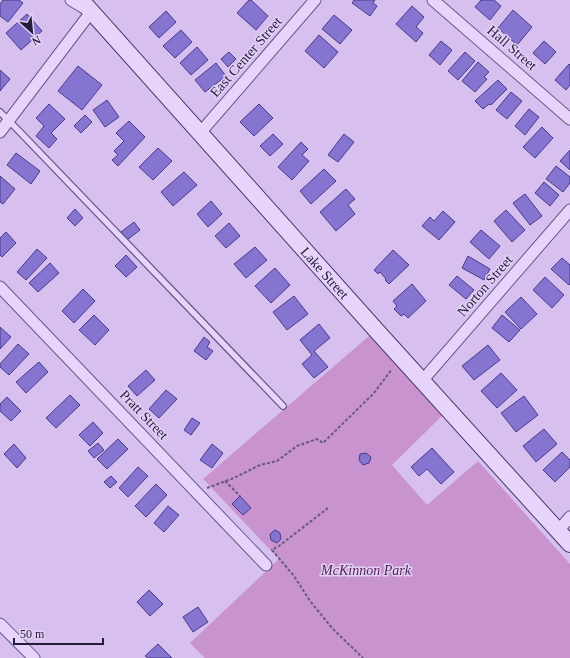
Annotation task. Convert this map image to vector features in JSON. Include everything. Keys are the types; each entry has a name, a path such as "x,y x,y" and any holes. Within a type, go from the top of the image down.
{"main road":[{"name":"Lake Street","path":"81,0 570,544"}],"street":[{"path":"0,132 91,12 71,0"},
{"name":"East Center Street","path":"200,133 315,0"},
{"name":"Hall Street","path":"433,0 570,119"},
{"name":"Norton Street","path":"422,381 570,210"},
{"name":"Pratt Street","path":"0,287 266,564"},
{"path":"558,531 570,517"},
{"path":"0,624 34,658"}],"lane":[{"path":"0,112 283,406"}],"path":[{"path":"212,486 260,465 277,462 297,446 317,439 323,443 374,393 392,369"},
{"path":"225,481 240,496"},
{"path":"328,508 272,550 294,576 310,601 332,628 363,658"}],"green space":[{"name":"McKinnon Park","path":"376,330 448,410 392,465 427,505 478,461 570,564 570,658 205,658 190,643 279,559 203,479"}],"building":[{"path":"3,0 19,0 23,3 8,22 0,16 0,4"},
{"path":"249,0 251,0 268,16 256,30 237,13"},
{"path":"354,0 375,0 373,3 377,6 370,16 352,3"},
{"path":"481,0 494,0 501,6 490,20 475,7"},
{"path":"412,6 424,17 416,27 423,33 416,42 396,24"},
{"path":"513,10 532,27 517,45 498,28"},
{"path":"166,11 176,22 159,38 149,27"},
{"path":"27,14 42,31 21,50 6,33"},
{"path":"334,15 352,30 340,44 322,29"},
{"path":"181,30 192,42 175,58 163,46"},
{"path":"319,35 338,52 324,68 305,51"},
{"path":"441,41 452,50 440,65 429,55"},
{"path":"544,41 556,52 545,64 533,53"},
{"path":"197,47 208,60 191,75 180,63"},
{"path":"229,52 236,59 228,67 221,59"},
{"path":"465,52 475,61 458,80 448,71"},
{"path":"478,62 489,72 484,77 487,79 475,92 462,81"},
{"path":"216,63 226,76 205,92 195,80"},
{"path":"569,64 570,85 566,90 555,80"},
{"path":"78,66 102,85 82,110 58,91"},
{"path":"0,70 10,79 0,91"},
{"path":"498,80 507,89 491,105 489,104 483,109 475,101"},
{"path":"511,92 522,101 507,119 496,110"},
{"path":"107,100 119,117 105,127 93,110"},
{"path":"49,104 65,119 51,133 57,139 49,148 36,136 44,126 36,118"},
{"path":"259,104 273,118 254,136 240,122"},
{"path":"529,109 539,117 525,135 515,126"},
{"path":"85,115 92,122 81,133 74,126"},
{"path":"129,121 145,137 118,166 112,160 118,155 114,151 124,141 116,133"},
{"path":"542,127 553,138 535,158 523,147"},
{"path":"273,134 283,144 270,156 260,146"},
{"path":"344,134 354,142 338,162 328,155"},
{"path":"301,142 308,149 302,155 309,161 292,180 278,167"},
{"path":"158,148 172,161 153,180 139,167"},
{"path":"570,150 570,170 560,161"},
{"path":"16,153 40,171 31,184 7,165"},
{"path":"556,166 570,177 570,183 563,192 546,179"},
{"path":"324,169 336,181 311,204 300,191"},
{"path":"184,172 197,185 173,206 161,192"},
{"path":"0,176 15,189 3,204 0,202"},
{"path":"544,182 559,195 550,206 535,193"},
{"path":"346,189 355,199 348,205 355,214 336,231 320,212"},
{"path":"525,194 542,216 530,225 513,203"},
{"path":"211,201 222,214 208,227 197,214"},
{"path":"75,209 83,218 75,226 67,218"},
{"path":"506,210 525,230 512,242 494,221"},
{"path":"443,211 455,222 439,240 422,226 430,217 434,221"},
{"path":"134,222 140,230 127,240 121,232"},
{"path":"229,223 240,236 226,248 215,236"},
{"path":"481,230 500,246 489,259 470,242"},
{"path":"6,232 16,243 2,257 0,255 0,238"},
{"path":"255,247 267,260 246,278 234,264"},
{"path":"37,249 47,258 26,280 17,272"},
{"path":"393,250 409,265 389,284 380,272 378,274 374,270"},
{"path":"126,255 137,267 126,277 115,266"},
{"path":"468,256 490,269 484,280 462,268"},
{"path":"562,258 570,265 569,285 551,269"},
{"path":"50,263 59,273 38,292 29,283"},
{"path":"275,268 290,285 271,303 255,286"},
{"path":"457,276 474,290 466,299 449,285"},
{"path":"545,277 564,295 552,308 533,290"},
{"path":"412,284 426,301 408,318 404,314 401,316 394,309 397,306 393,301"},
{"path":"83,289 95,301 74,323 62,311"},
{"path":"294,296 308,314 287,330 273,312"},
{"path":"521,297 537,314 521,329 505,312"},
{"path":"94,315 109,330 95,345 79,330"},
{"path":"502,315 520,330 509,342 492,328"},
{"path":"319,324 330,338 314,351 328,367 314,378 302,364 312,355 300,340"},
{"path":"0,327 11,337 0,349"},
{"path":"204,337 210,342 207,347 213,351 206,360 194,351"},
{"path":"18,344 29,354 9,375 0,367 0,364"},
{"path":"488,345 500,360 474,380 462,366"},
{"path":"39,362 48,372 26,393 16,382"},
{"path":"146,370 155,380 137,396 128,386"},
{"path":"501,373 517,390 497,408 481,391"},
{"path":"166,390 177,399 159,418 149,409"},
{"path":"70,395 80,405 56,428 46,418"},
{"path":"524,396 538,415 516,432 501,413"},
{"path":"7,397 21,411 11,421 0,411 0,404"},
{"path":"192,418 200,423 191,435 184,430"},
{"path":"93,422 103,433 90,446 79,435"},
{"path":"544,429 557,444 536,462 523,446"},
{"path":"118,439 128,449 107,469 97,459"},
{"path":"98,443 104,450 94,458 88,451"},
{"path":"14,444 26,458 17,468 4,454"},
{"path":"212,444 223,453 212,468 200,460"},
{"path":"432,448 454,472 441,484 427,469 419,476 411,467"},
{"path":"562,452 570,460 570,467 555,482 543,470"},
{"path":"366,453 371,457 369,463 363,465 359,460 360,454"},
{"path":"138,467 148,476 128,497 119,488"},
{"path":"111,476 117,482 110,488 104,482"},
{"path":"156,484 167,495 146,517 135,506"},
{"path":"240,496 251,508 243,515 232,504"},
{"path":"168,506 179,515 164,532 154,523"},
{"path":"275,530 280,533 281,539 277,543 271,540 270,534"},
{"path":"149,590 163,604 150,616 137,602"},
{"path":"198,607 208,622 193,632 183,617"},
{"path":"158,644 172,658 148,658 145,656"}]}
